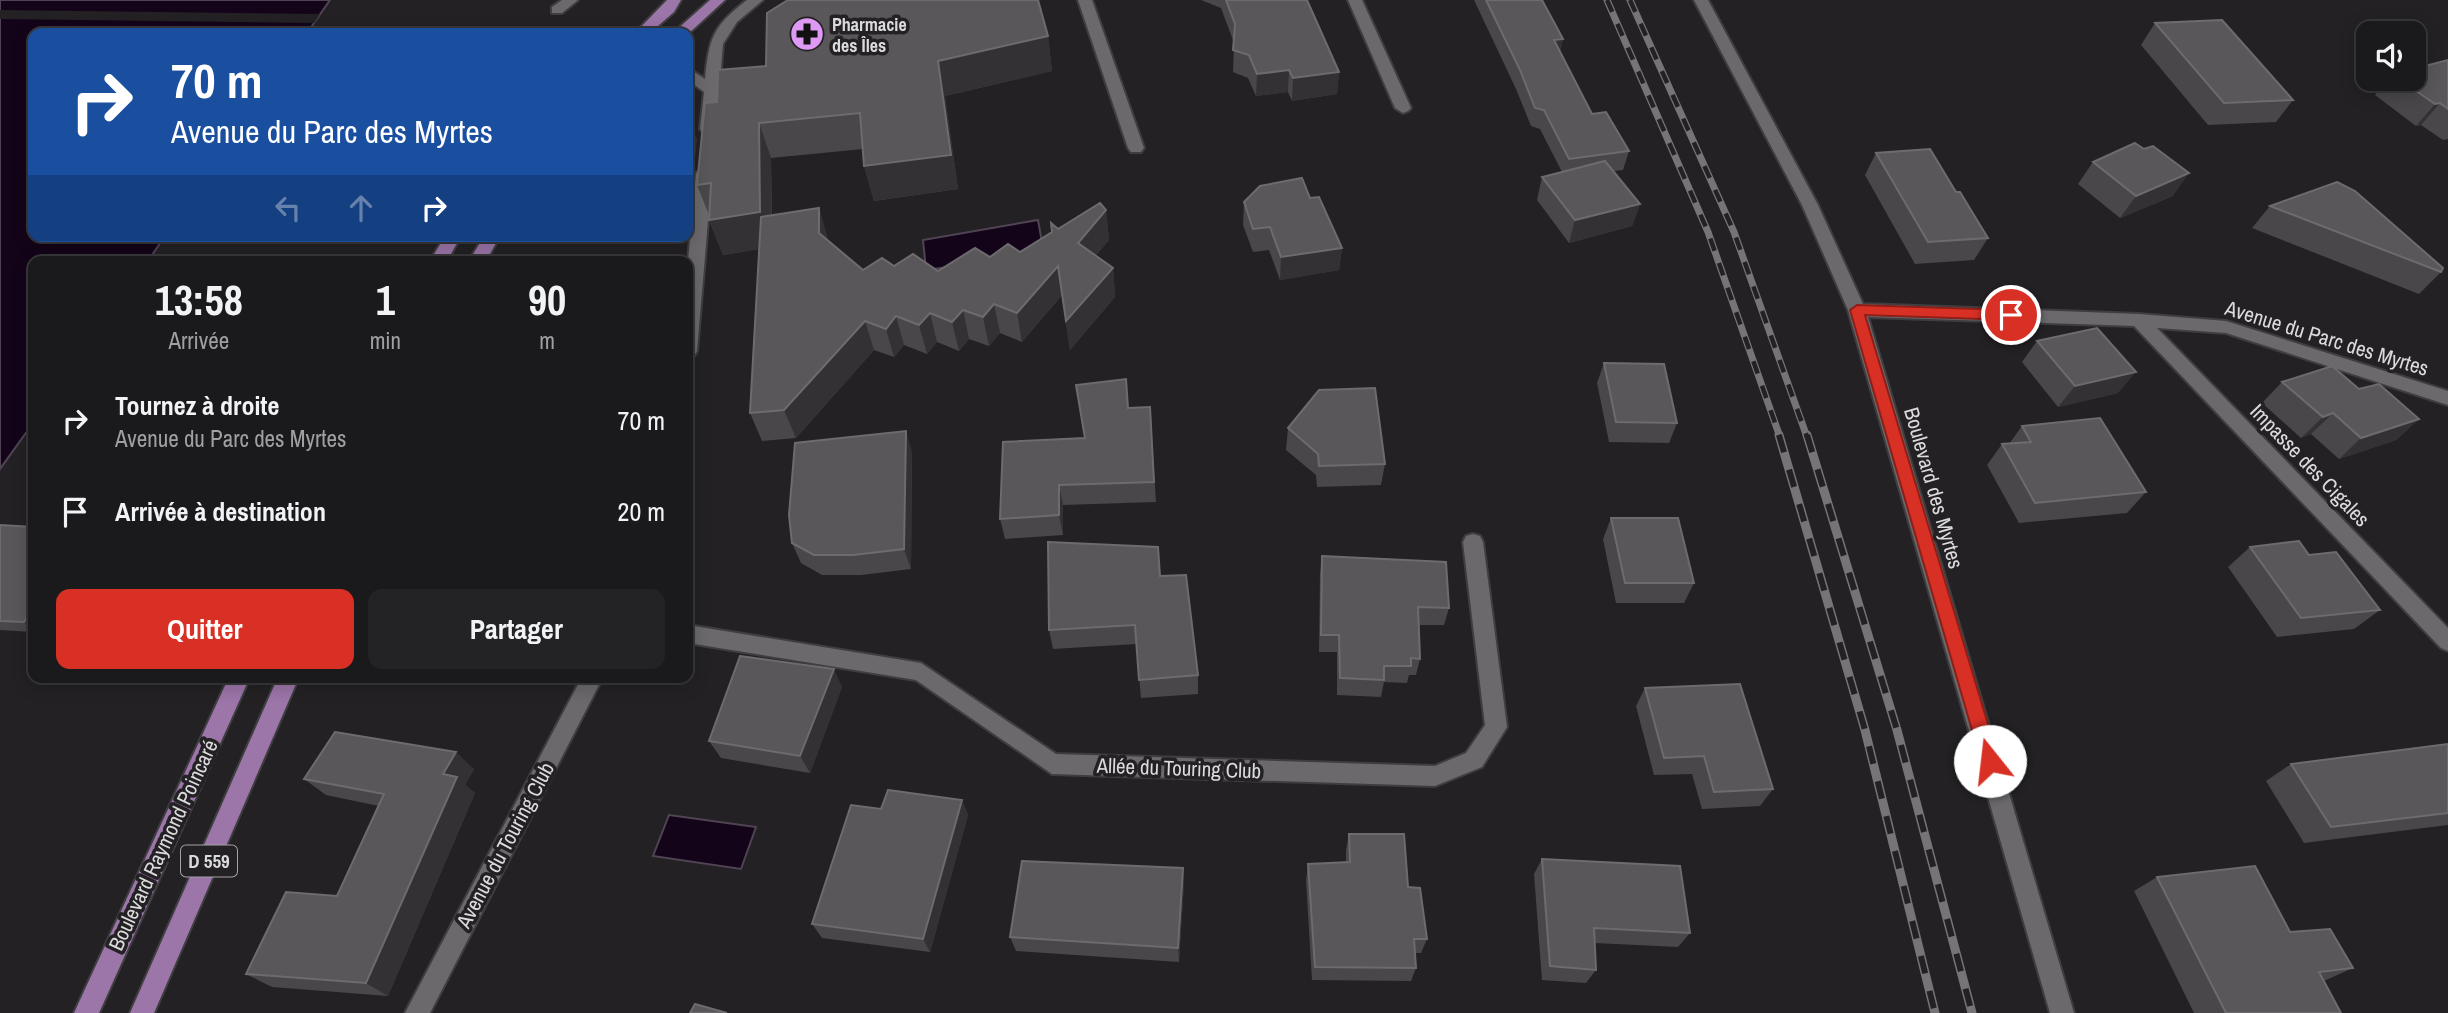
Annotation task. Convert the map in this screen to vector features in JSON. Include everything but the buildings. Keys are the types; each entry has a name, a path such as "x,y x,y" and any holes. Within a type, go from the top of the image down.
{"main road":[{"path":"648,28 669,9 674,0"},
{"path":"686,28 718,0"},
{"name":"Boulevard Raymond Poincaré","path":"86,1013 237,683"},
{"name":"D 559","path":"142,1013 286,683"}],"street":[{"path":"693,296 716,44 731,19 756,0"},
{"path":"1085,0 1136,148"},
{"path":"1354,0 1403,108"},
{"name":"Boulevard des Myrtes","path":"1701,0 1810,205 1857,310 2062,1013"},
{"path":"693,77 712,91"},
{"name":"Avenue du Parc des Myrtes","path":"1857,310 2139,320 2226,327 2448,398"},
{"name":"Impasse des Cigales","path":"2139,320 2448,642"},
{"name":"Allée du Touring Club","path":"693,635 921,672 1052,764 1435,775 1474,760 1496,727 1473,542"},
{"name":"Avenue du Touring Club","path":"417,1013 590,683"}],"lane":[{"path":"557,10 571,0"}],"shaded area":[{"path":"0,0 330,0 310,28 28,28 28,242 161,242 151,256 28,256 28,430 0,469"},
{"path":"1038,220 1044,254 926,270 923,240"},
{"path":"669,815 756,827 741,869 653,856"}],"pier":[{"path":"0,10 320,14 314,23 0,19"}],"railway":[{"path":"1607,0 1708,232 1780,437"},
{"path":"1630,0 1734,232 1807,437"},
{"path":"1779,435 1865,730 1935,1013"},
{"path":"1807,435 1897,730 1972,1013"}],"place":[{"name":"Pharmacie des Îles","path":"807,34"}],"route":[{"path":"1990,761 1857,310 2011,315"}]}
